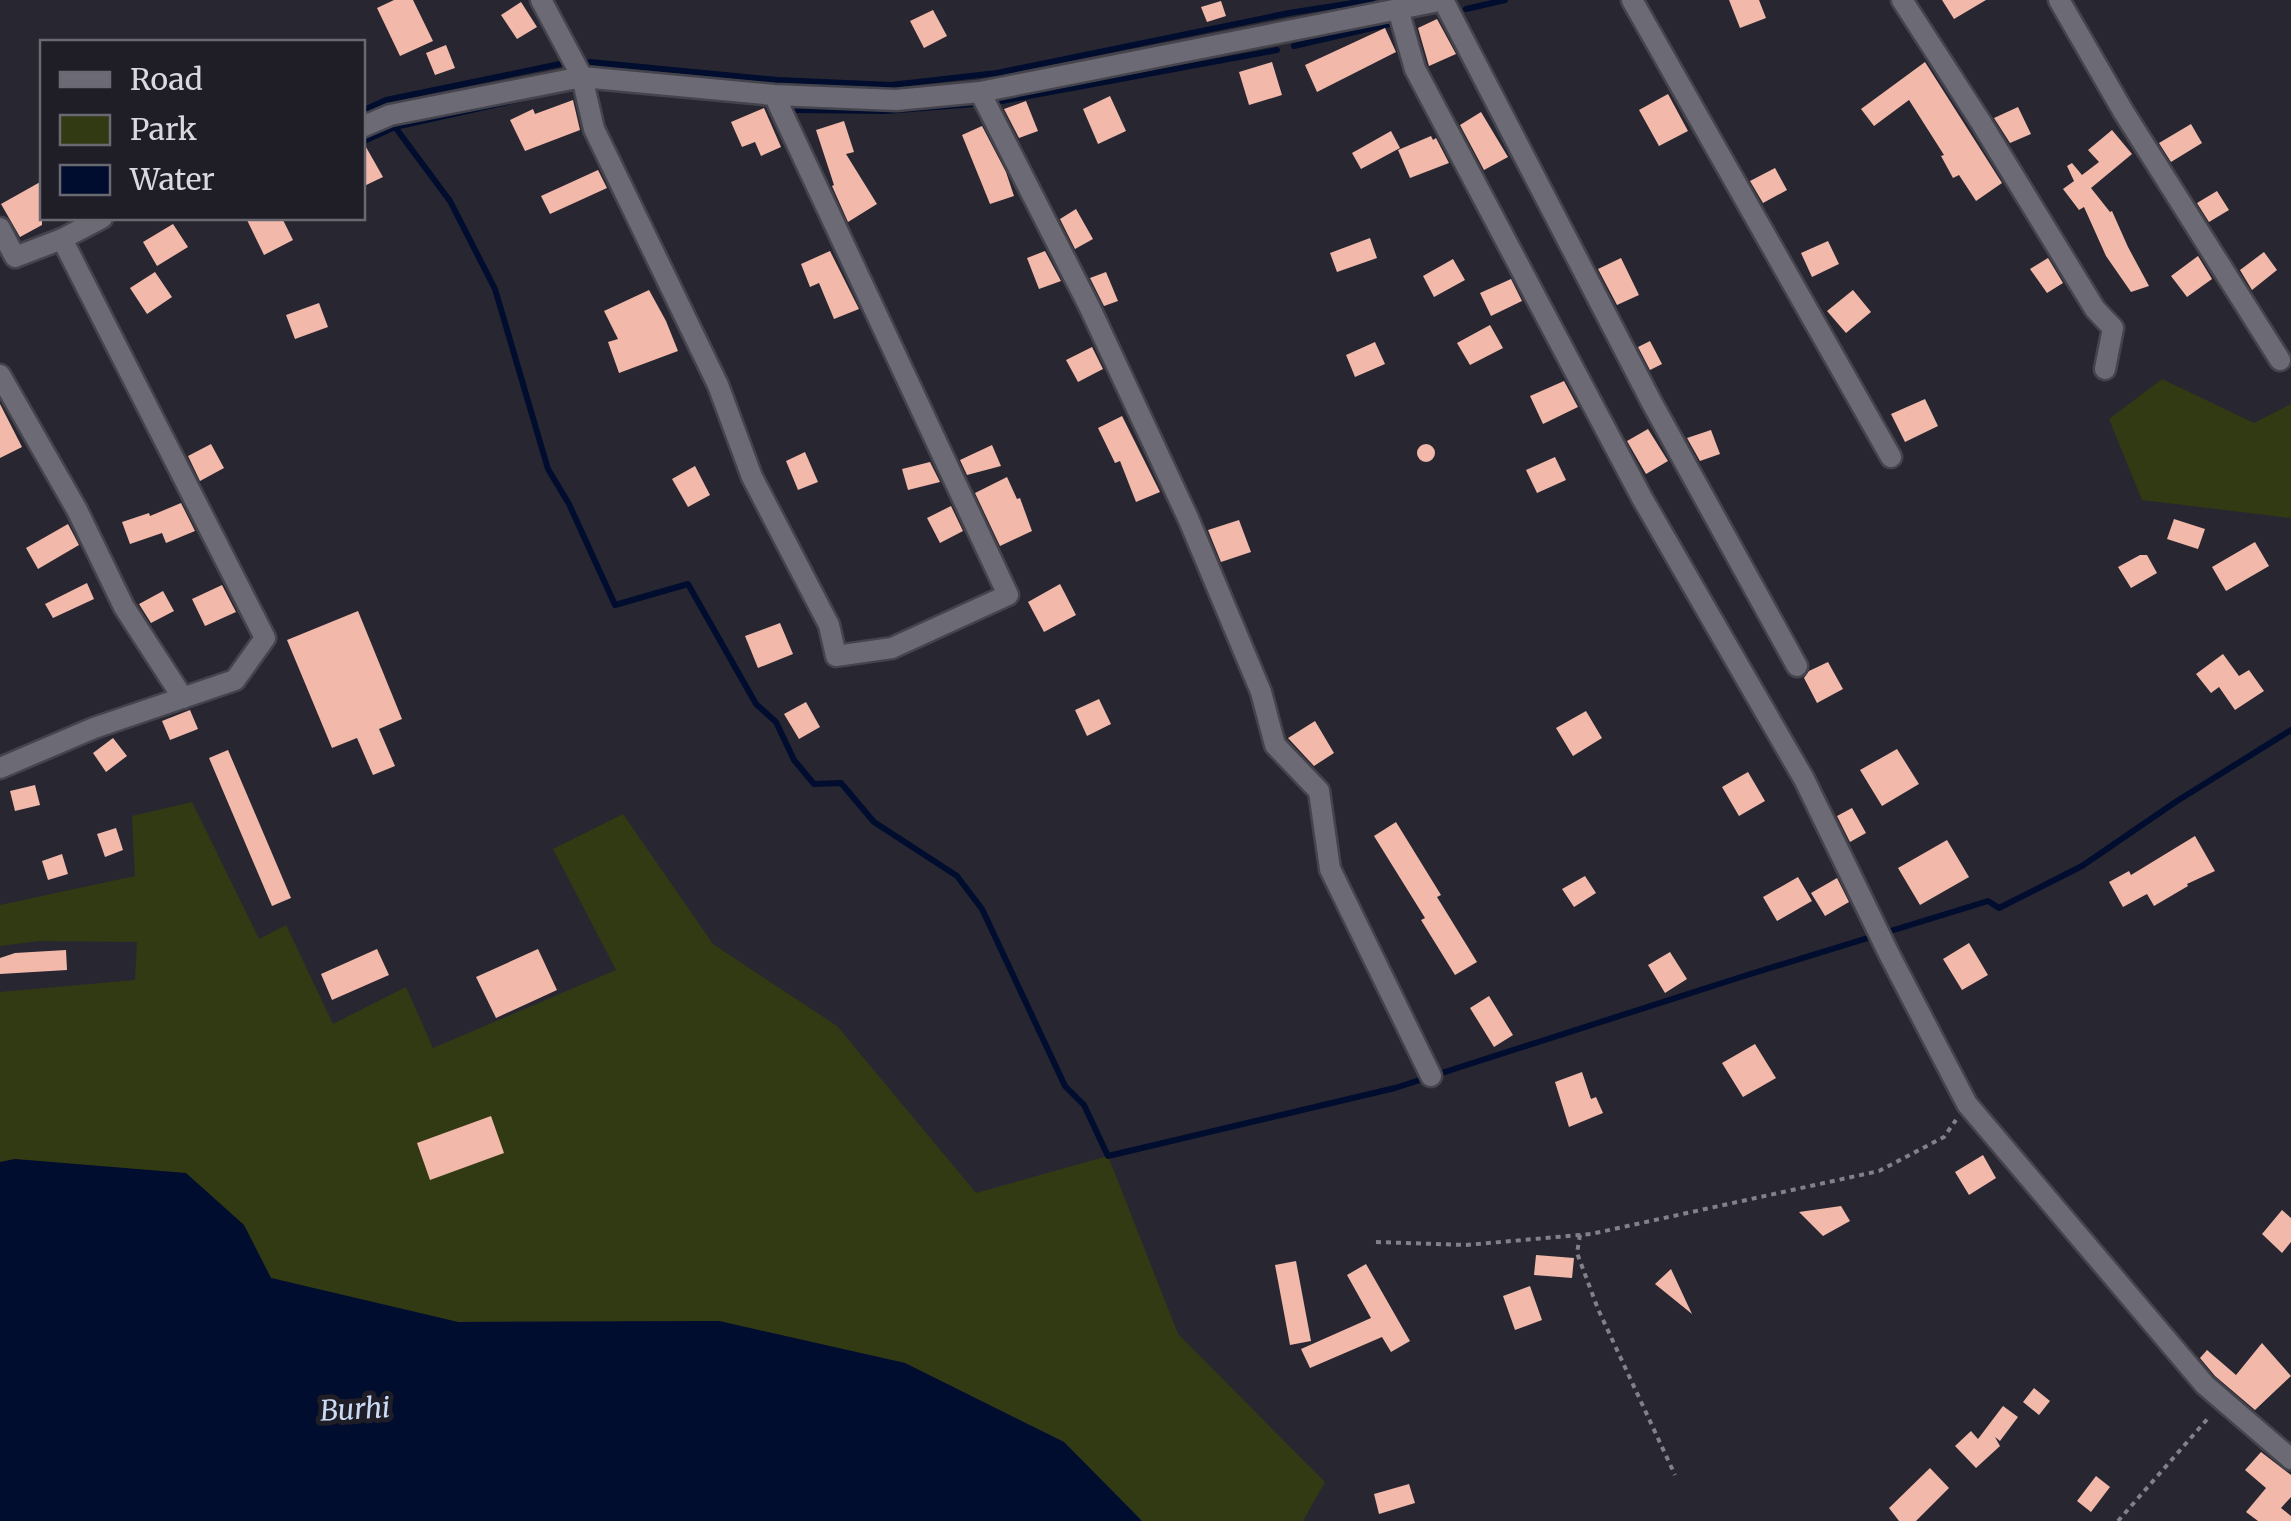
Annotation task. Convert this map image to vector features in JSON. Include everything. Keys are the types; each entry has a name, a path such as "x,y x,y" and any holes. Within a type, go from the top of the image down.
{"street":[{"path":"541,0 582,77 594,129 718,385 752,477 828,625 836,656 892,648 1008,595 774,96"},
{"path":"365,126 390,114 582,77 774,96 896,100 980,92 1444,0 1652,403 1798,666"},
{"path":"1632,0 1891,457"},
{"path":"1902,0 2095,309 2113,328 2106,369"},
{"path":"2058,0 2280,360"},
{"path":"1398,9 1415,69 1642,498 1804,779 1967,1104 2205,1385 2291,1459"},
{"path":"980,92 1090,308 1188,518 1261,692 1275,745 1319,792 1330,868 1431,1076"},
{"path":"0,228 7,261 98,220"},
{"path":"0,768 94,728 236,680 266,638 62,239"},
{"path":"0,375 77,510 124,607 183,698"}],"path":[{"path":"1376,1242 1466,1245 1580,1235 1879,1172 1944,1137 1967,1104"},
{"path":"1580,1235 1577,1253 1598,1309 1676,1475"},
{"path":"2118,1521 2224,1401"}],"green space":[{"path":"2162,379 2254,423 2291,404 2291,518 2142,500 2109,419"},
{"path":"192,802 259,939 286,925 333,1024 406,987 433,1048 616,970 553,849 623,814 713,944 837,1026 976,1193 1108,1156 1178,1334 1325,1482 1303,1521 1142,1521 1064,1442 905,1363 719,1321 458,1322 271,1278 244,1225 16,1159 0,1162 0,992 135,980 137,942 39,941 0,946 0,905 135,876 132,816"}],"water":[{"name":"Burhi","path":"15,1159 186,1173 244,1225 271,1278 458,1322 719,1321 905,1363 1064,1442 1142,1521 0,1521 0,1162"}],"building":[{"path":"394,0 413,0 433,41 400,56 377,8"},
{"path":"1729,0 1759,0 1766,18 1740,28"},
{"path":"1942,0 1986,0 1954,19"},
{"path":"1221,1 1226,16 1207,22 1201,7"},
{"path":"521,2 537,27 517,39 501,15"},
{"path":"933,10 947,36 924,48 910,21"},
{"path":"1437,19 1456,54 1429,66 1418,28"},
{"path":"1385,28 1396,52 1317,92 1305,65"},
{"path":"446,45 455,68 435,75 426,53"},
{"path":"1272,62 1282,95 1249,105 1239,72"},
{"path":"1925,62 2002,183 1976,201 1959,175 1953,178 1941,156 1944,155 1909,100 1874,126 1861,109"},
{"path":"1668,94 1688,131 1659,146 1639,110"},
{"path":"1110,96 1126,131 1098,144 1083,109"},
{"path":"573,100 580,130 525,151 510,120 533,109 535,114"},
{"path":"1026,101 1038,131 1019,138 1004,109"},
{"path":"2018,107 2031,134 2010,143 1994,118"},
{"path":"764,108 781,147 761,156 755,142 742,147 731,122"},
{"path":"1481,112 1508,157 1484,170 1460,125"},
{"path":"844,121 854,152 846,154 877,204 848,222 832,186 816,130"},
{"path":"2191,124 2202,143 2171,162 2159,143"},
{"path":"982,126 1014,196 990,204 962,135"},
{"path":"2112,130 2132,154 2091,188 2112,211 2149,286 2131,292 2106,256 2084,207 2079,210 2063,189 2074,181 2067,166 2072,163 2082,175 2099,162 2088,150"},
{"path":"1391,131 1400,148 1361,169 1352,153"},
{"path":"1431,136 1436,138 1449,163 1410,178 1398,150"},
{"path":"365,145 383,177 365,186"},
{"path":"1775,168 1787,190 1763,203 1750,181"},
{"path":"598,170 607,188 550,214 541,196"},
{"path":"40,182 42,225 20,237 1,204"},
{"path":"2217,191 2229,210 2209,222 2197,203"},
{"path":"1076,209 1093,239 1075,249 1060,219"},
{"path":"247,220 283,220 293,240 264,255"},
{"path":"173,224 188,247 157,266 143,242"},
{"path":"1370,238 1377,258 1337,272 1330,253"},
{"path":"1828,241 1839,264 1812,277 1801,253"},
{"path":"830,251 859,309 834,319 819,283 810,287 801,264"},
{"path":"1045,251 1061,281 1039,289 1027,258"},
{"path":"2264,252 2277,270 2252,290 2240,270"},
{"path":"2198,256 2212,279 2187,297 2171,276"},
{"path":"1621,258 1639,295 1617,305 1598,269"},
{"path":"2048,258 2063,283 2047,293 2030,269"},
{"path":"1453,259 1465,280 1434,297 1423,276"},
{"path":"155,272 172,297 147,314 130,288"},
{"path":"1106,272 1118,301 1104,306 1090,278"},
{"path":"1511,279 1522,301 1491,316 1480,293"},
{"path":"649,290 678,351 619,373 608,342 618,339 604,311"},
{"path":"1853,290 1871,312 1846,333 1827,311"},
{"path":"319,303 328,327 295,339 286,315"},
{"path":"1490,325 1503,348 1470,365 1457,343"},
{"path":"1650,341 1662,364 1650,370 1638,347"},
{"path":"1375,342 1385,364 1355,377 1346,355"},
{"path":"1092,347 1103,369 1078,382 1066,360"},
{"path":"1564,381 1578,407 1543,424 1530,396"},
{"path":"1925,399 1938,426 1905,442 1891,414"},
{"path":"0,404 22,447 0,458"},
{"path":"1122,416 1160,492 1136,502 1120,461 1115,463 1098,428"},
{"path":"1648,429 1668,461 1646,474 1627,441"},
{"path":"1711,430 1720,454 1700,461 1687,438"},
{"path":"211,444 224,468 200,481 188,456"},
{"path":"1426,444 1435,453 1426,462 1417,453"},
{"path":"992,445 1001,466 967,475 960,460"},
{"path":"805,452 818,482 798,490 786,461"},
{"path":"1555,457 1566,480 1537,493 1526,470"},
{"path":"930,462 940,482 908,490 902,469"},
{"path":"695,466 710,495 688,507 672,479"},
{"path":"1007,477 1032,531 1000,546 975,493"},
{"path":"181,503 195,531 166,543 162,533 130,544 122,522"},
{"path":"951,506 963,531 940,543 927,518"},
{"path":"2174,519 2205,529 2198,549 2167,539"},
{"path":"1239,520 1251,552 1221,562 1208,530"},
{"path":"68,524 79,545 38,569 26,548"},
{"path":"2255,542 2269,566 2226,591 2212,567"},
{"path":"2147,555 2157,573 2131,588 2118,567"},
{"path":"87,583 94,599 53,618 45,604"},
{"path":"1060,584 1076,615 1044,632 1028,602"},
{"path":"222,585 236,612 205,626 192,599"},
{"path":"163,591 174,611 151,623 139,604"},
{"path":"358,611 402,719 379,729 395,766 373,775 357,738 332,748 287,640"},
{"path":"780,623 793,654 758,668 745,636"},
{"path":"2223,654 2239,676 2249,670 2264,691 2235,710 2219,687 2211,693 2196,674"},
{"path":"1828,662 1843,689 1817,703 1804,678 1809,671"},
{"path":"1099,699 1111,724 1087,736 1075,710"},
{"path":"806,702 820,727 799,739 784,714"},
{"path":"190,710 198,729 170,740 162,721"},
{"path":"1586,711 1602,738 1573,756 1556,728"},
{"path":"1315,721 1334,753 1314,766 1288,738"},
{"path":"113,738 127,756 106,772 93,753"},
{"path":"1897,749 1919,784 1882,806 1860,770"},
{"path":"228,750 291,898 272,906 209,758"},
{"path":"1748,772 1765,801 1739,816 1722,787"},
{"path":"35,785 40,805 15,811 10,791"},
{"path":"1852,808 1866,833 1850,842 1837,816"},
{"path":"1396,822 1477,962 1455,975 1374,836"},
{"path":"116,828 123,850 105,857 97,834"},
{"path":"2195,836 2215,871 2154,906 2147,894 2123,907 2109,882 2129,871 2131,875"},
{"path":"1947,840 1969,877 1920,905 1898,868"},
{"path":"62,854 68,874 48,880 42,861"},
{"path":"1585,876 1596,893 1574,907 1562,889"},
{"path":"1798,877 1812,901 1777,921 1763,897"},
{"path":"1837,878 1849,902 1825,916 1811,893"},
{"path":"1969,943 1988,975 1962,990 1943,959"},
{"path":"377,949 389,975 332,1000 321,974"},
{"path":"538,949 557,990 496,1018 476,977"},
{"path":"66,950 67,970 0,974 0,958 15,953"},
{"path":"1670,952 1687,979 1665,993 1648,965"},
{"path":"1489,996 1513,1035 1494,1047 1470,1008"},
{"path":"1755,1044 1776,1078 1743,1097 1722,1063"},
{"path":"1582,1072 1591,1099 1596,1097 1603,1113 1569,1127 1555,1082"},
{"path":"491,1116 504,1153 430,1180 417,1143"},
{"path":"1983,1155 1996,1178 1969,1195 1955,1172"},
{"path":"1841,1206 1850,1221 1823,1236 1799,1212"},
{"path":"2282,1210 2291,1218 2291,1242 2282,1253 2262,1234"},
{"path":"1536,1255 1574,1258 1572,1278 1534,1275"},
{"path":"1296,1261 1311,1341 1290,1345 1275,1265"},
{"path":"1366,1264 1410,1341 1391,1352 1382,1337 1310,1368 1301,1349 1371,1318 1347,1275"},
{"path":"1671,1269 1692,1314 1655,1284"},
{"path":"1530,1286 1542,1320 1515,1330 1503,1296"},
{"path":"2262,1343 2291,1376 2255,1410 2200,1358 2207,1350 2236,1375"},
{"path":"2034,1388 2050,1401 2039,1415 2023,1402"},
{"path":"2003,1406 2018,1417 2000,1441 1995,1437 2000,1446 1976,1468 1955,1446 1971,1431 1978,1439"},
{"path":"2261,1452 2291,1475 2291,1497 2281,1508 2291,1516 2291,1521 2258,1521 2246,1512 2266,1488 2245,1470"},
{"path":"1930,1468 1949,1488 1916,1521 1899,1521 1889,1508"},
{"path":"2096,1476 2110,1487 2091,1512 2077,1501"},
{"path":"1409,1484 1415,1503 1379,1514 1374,1494"}],"waterway":[{"path":"590,62 778,80 891,85 997,73 1289,13 1372,0"},
{"path":"1466,9 1505,0"},
{"path":"1294,46 1389,24"},
{"path":"1002,101 1277,50"},
{"path":"365,110 386,100 560,64"},
{"path":"365,141 395,127 525,98"},
{"path":"785,107 886,111 973,104"},
{"path":"395,127 450,201 495,289 548,469 569,504 615,605 688,584 756,704 776,722 794,760 814,784 841,783 874,822 957,876 982,909 1065,1086 1084,1105 1108,1156 1395,1088 1988,901 1999,908 2082,866 2291,730"}]}
